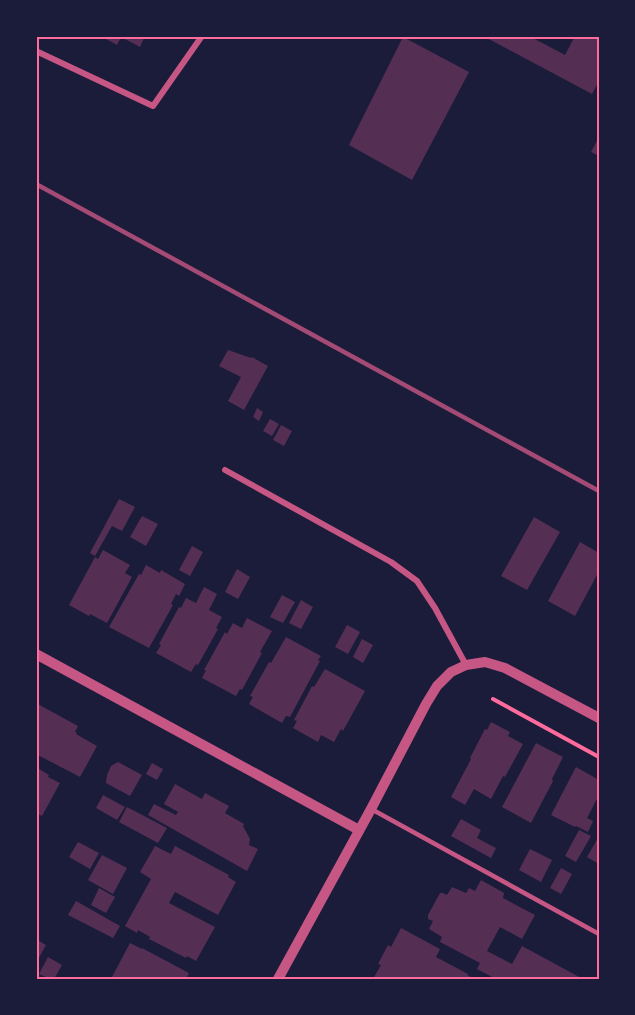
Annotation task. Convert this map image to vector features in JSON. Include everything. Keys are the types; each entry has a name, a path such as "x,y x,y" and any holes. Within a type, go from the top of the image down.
{"street":[{"path":"36,51 153,106 202,36"},
{"path":"225,470 391,562 417,581 435,608 466,665"},
{"path":"36,654 360,830"},
{"path":"278,979 426,704 437,686 451,672 466,665 484,662 505,668 599,718"}],"lane":[{"path":"371,809 599,934"}],"path":[{"path":"493,699 599,757"}],"building":[{"path":"101,36 145,36 140,47 121,37 117,45"},
{"path":"483,36 529,36 565,55 575,36 599,36 599,81 592,94"},
{"path":"403,37 469,72 412,180 349,145"},
{"path":"599,137 599,156 591,152"},
{"path":"228,350 252,357 268,366 244,410 228,401 241,377 219,366"},
{"path":"257,408 263,412 259,421 253,417"},
{"path":"270,419 279,424 272,436 263,431"},
{"path":"281,425 292,431 284,446 273,440"},
{"path":"119,499 135,507 122,531 112,526 95,556 90,553"},
{"path":"142,516 158,524 146,546 130,537"},
{"path":"534,517 560,532 527,590 501,576"},
{"path":"580,542 599,553 599,571 575,616 548,601"},
{"path":"192,546 203,552 190,576 179,570"},
{"path":"103,550 130,565 125,573 132,577 107,623 69,605 95,557 98,559"},
{"path":"146,565 160,573 161,570 185,584 179,596 176,594 171,604 173,605 149,648 109,627"},
{"path":"237,569 250,577 238,599 225,592"},
{"path":"204,587 217,594 209,610 222,617 198,665 196,664 191,672 156,653 179,607 181,608 186,598 196,603"},
{"path":"282,595 295,602 283,623 270,617"},
{"path":"301,600 313,607 301,629 289,623"},
{"path":"247,618 272,631 242,690 240,689 236,696 202,678 225,632 227,634 233,623 242,628"},
{"path":"347,625 360,632 348,654 335,647"},
{"path":"286,637 321,656 290,717 286,716 282,723 249,704 253,697 250,696"},
{"path":"362,639 373,645 363,663 353,657"},
{"path":"325,669 365,691 343,731 341,729 334,742 321,735 318,742 293,728 297,721 294,720 312,686 314,687"},
{"path":"36,703 78,726 76,734 97,746 80,777 36,754"},
{"path":"491,722 510,732 508,736 523,744 491,799 474,789 465,805 451,797 485,729 487,730"},
{"path":"536,743 563,757 531,823 502,807"},
{"path":"118,762 142,775 130,796 106,783 111,766"},
{"path":"152,763 163,769 157,780 146,774"},
{"path":"36,767 60,783 42,816 36,813"},
{"path":"576,767 599,780 599,795 587,818 593,821 588,832 551,815"},
{"path":"175,784 202,799 205,793 229,806 225,813 244,824 250,839 249,845 258,849 247,871 148,815 154,804 176,815 178,812 164,804"},
{"path":"103,795 125,807 117,820 96,808"},
{"path":"127,807 167,828 158,843 119,822"},
{"path":"461,819 481,830 477,838 496,848 491,858 451,836"},
{"path":"579,830 591,836 576,862 565,856"},
{"path":"599,836 599,864 587,857"},
{"path":"78,842 99,853 90,869 69,857"},
{"path":"155,846 171,854 175,846 229,875 228,877 236,882 218,915 175,892 169,903 215,927 196,961 149,939 150,937 138,930 137,933 125,926 151,879 140,872"},
{"path":"530,849 552,860 541,882 519,870"},
{"path":"102,855 127,868 113,894 88,880"},
{"path":"561,868 572,874 561,894 550,888"},
{"path":"481,880 504,893 503,898 535,915 522,939 500,927 487,951 512,964 522,946 583,979 496,979 477,969 480,963 440,942 442,937 429,929 433,921 428,919 428,915 440,893 447,895 452,887 466,893 469,888 475,891"},
{"path":"99,888 115,897 106,913 91,905"},
{"path":"76,901 120,926 113,938 68,915"},
{"path":"401,928 440,949 436,957 475,979 373,979 388,945 391,947"},
{"path":"36,939 46,945 36,963"},
{"path":"130,943 189,973 186,979 116,979 112,977"},
{"path":"48,957 62,965 54,979 39,974"}],"railway":[{"path":"36,184 599,491"}]}
